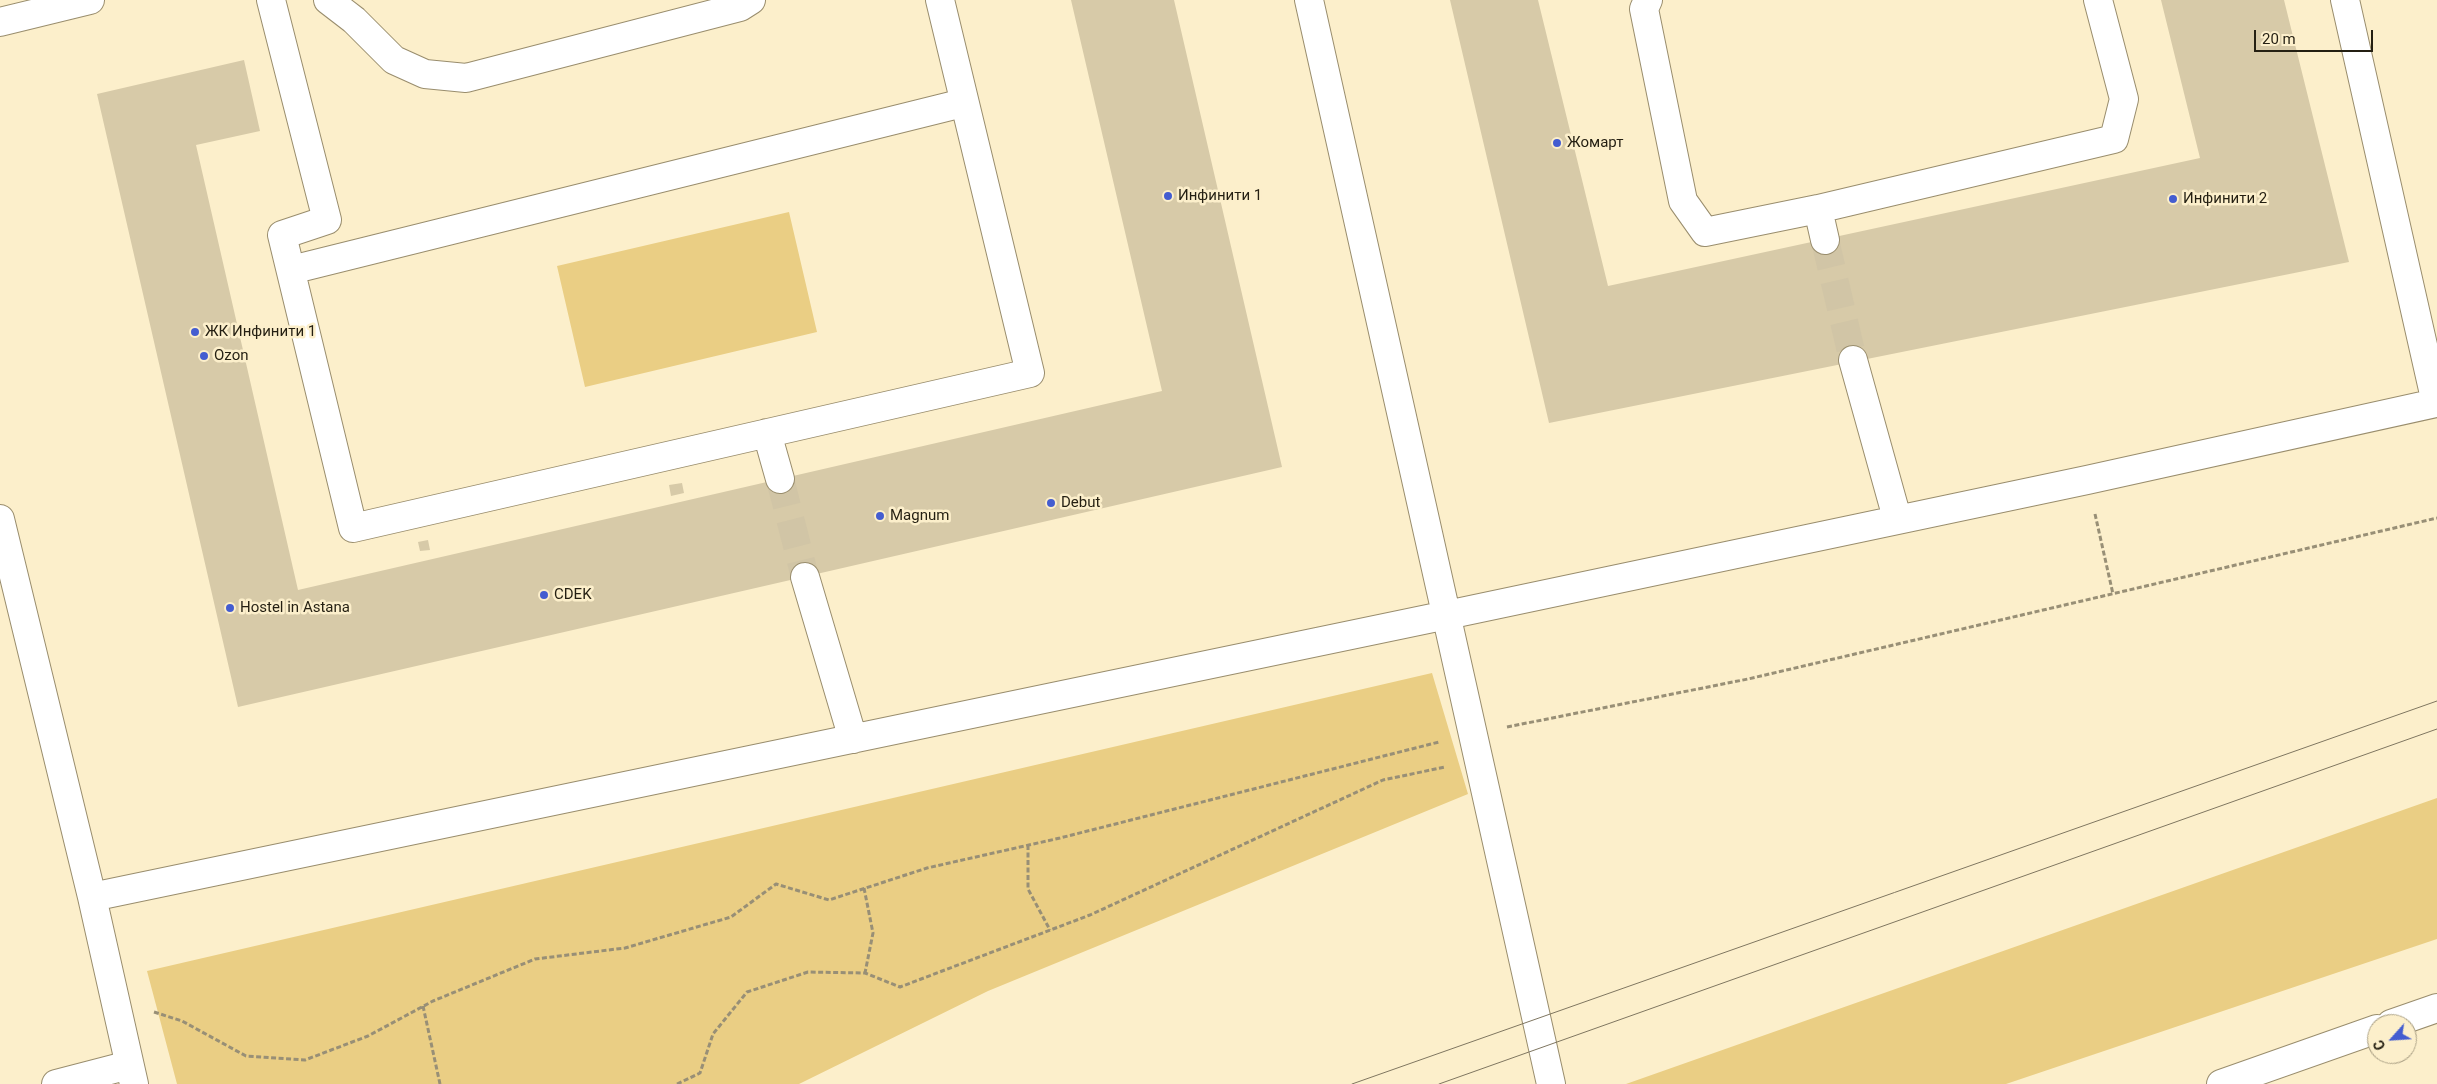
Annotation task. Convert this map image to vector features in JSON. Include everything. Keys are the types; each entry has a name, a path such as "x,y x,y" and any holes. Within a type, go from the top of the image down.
{"street":[{"path":"0,22 90,0"},
{"path":"271,0 326,220 282,235 353,528 1030,373 963,103 940,0"},
{"path":"328,0 354,20 394,60 425,74 466,78 740,8 751,0"},
{"path":"1308,0 1551,1084"},
{"path":"1648,0 1644,9 1683,201 1706,232 1818,209 2114,139 2124,99 2098,0"},
{"path":"92,897 1447,615 1897,518 2087,480 2436,403 2345,0"},
{"path":"290,270 963,103"},
{"path":"1818,209 1825,240"},
{"path":"1853,360 1897,518"},
{"path":"767,433 780,479"},
{"path":"0,519 92,897 131,1074 56,1084"},
{"path":"805,577 853,739"},
{"path":"2417,1015 2437,1008"},
{"path":"2221,1084 2367,1033"}],"path":[{"path":"2087,480 2113,594"},
{"path":"115,1000 182,1021 246,1056 305,1060 368,1036 423,1006 535,959 625,948 731,917 776,884 829,900 927,868 1476,746 1748,679 2437,518"},
{"path":"677,1084 700,1073 713,1034 747,992 808,972 865,973 900,987 1090,915 1383,780 1476,746"},
{"path":"1028,845 1028,889 1050,930"},
{"path":"864,888 873,933 865,973"},
{"path":"423,1006 440,1084"}],"shaded area":[{"path":"789,212 817,332 585,387 557,266"},
{"path":"1432,673 1468,794 988,991 799,1084 177,1084 147,971"},
{"path":"2437,798 2437,939 2006,1084 1626,1084"}],"building":[{"path":"1071,0 1174,0 1282,467 238,707 97,94 244,60 260,131 196,145 298,590 1162,391"},
{"name":"Инфинити 2","path":"1450,0 1538,0 1608,286 2200,158 2161,0 2284,0 2349,262 1549,423"},
{"path":"682,483 684,493 671,496 669,485"},
{"path":"428,540 430,550 420,551 418,542"}],"tunnel":[{"path":"1825,240 1853,360"},
{"path":"780,479 805,577"}],"tram line":[{"path":"1352,1084 2437,701"},
{"path":"1439,1084 2437,729"}],"place":[{"name":"Жомарт","path":"1557,143"},
{"name":"Инфинити 1","path":"1168,196"},
{"name":"Инфинити 2","path":"2173,199"},
{"name":"ЖК Инфинити 1","path":"195,332"},
{"name":"Ozon","path":"204,356"},
{"name":"Debut","path":"1051,503"},
{"name":"Magnum","path":"880,516"},
{"name":"CDEK","path":"544,595"},
{"name":"Hostel in Astana","path":"230,608"}]}
